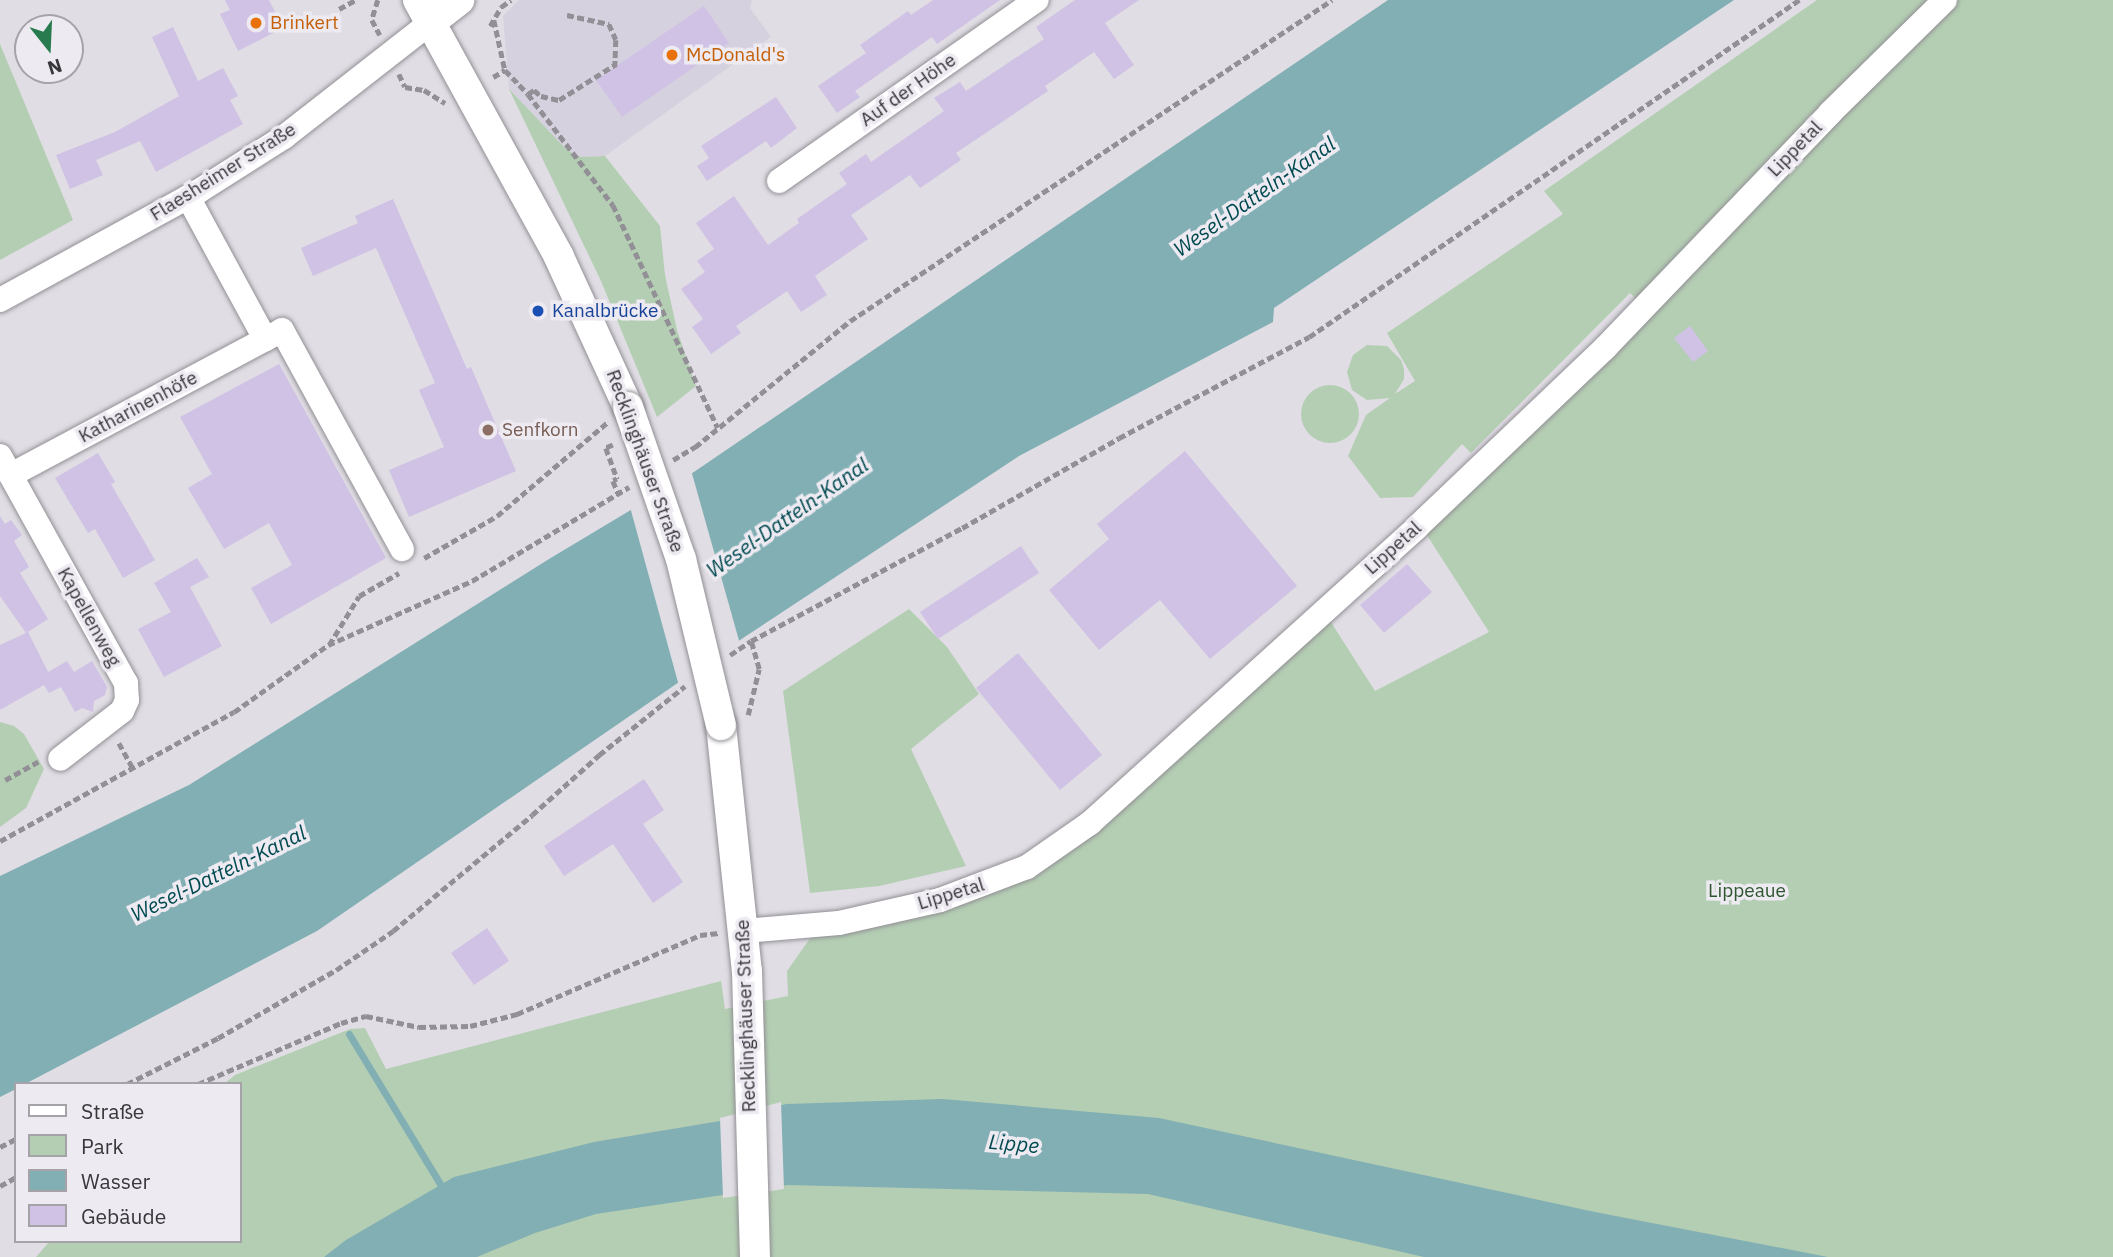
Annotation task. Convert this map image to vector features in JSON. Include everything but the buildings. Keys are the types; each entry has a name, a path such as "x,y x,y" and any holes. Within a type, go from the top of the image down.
{"main road":[{"path":"425,11 459,0"},
{"name":"Recklinghäuser Straße","path":"425,11 559,257 628,407 734,720 747,971 755,1257"}],"street":[{"name":"Auf der Höhe","path":"779,181 1037,0"},
{"name":"Lippetal","path":"744,931 839,923 940,900 1027,867 1090,823 1416,528 1605,348 1830,113 1945,0"},
{"name":"Flaesheimer Straße","path":"0,300 188,197 284,136 390,57 425,11"},
{"path":"188,197 265,339 282,330 408,560"},
{"name":"Katharinenhöfe","path":"5,466 265,339"},
{"name":"Kapellenweg","path":"5,466 125,684 127,700 122,711 60,760"}],"path":[{"path":"339,9 355,0"},
{"path":"490,26 501,7 511,0"},
{"path":"662,467 695,447 850,321 1332,0"},
{"path":"728,657 751,641 1309,337 1799,0"},
{"path":"528,94 534,90 550,99 559,100 615,66 616,40 609,24 567,15"},
{"path":"494,20 505,70 528,94 613,205 718,428"},
{"path":"493,77 505,70"},
{"path":"328,645 359,596 408,560 497,516 628,407"},
{"path":"606,448 618,479 613,481 618,493"},
{"path":"0,841 134,770 234,712 328,645 472,581 640,480"},
{"path":"734,720 759,669 751,641"},
{"path":"131,1082 218,1038 336,970 393,930 599,755 694,680"},
{"path":"108,724 134,770"},
{"path":"5,780 34,762 60,760"},
{"path":"203,1082 341,1023 366,1016 419,1027 470,1026 517,1014 700,935 744,931"}],"shaded area":[{"path":"519,0 752,0 750,8 771,37 605,156 581,157 567,150 509,89 503,16"}],"green space":[{"path":"1817,0 1933,0 1641,303 1630,293 1471,453 1462,444 1413,497 1380,498 1348,456 1366,415 1390,398 1367,400 1352,390 1347,372 1353,355 1367,345 1387,346 1401,360 1404,369 1404,379 1395,394 1415,381 1387,333 1563,214 1544,191"},
{"name":"Lippeaue","path":"1955,0 2113,0 2113,1257 36,1257 48,1243 242,1243 242,1082 226,1082 235,1075 350,1029 365,1028 386,1069 721,981 725,1009 788,996 787,971 811,937 965,904 1043,871 1327,616 1375,691 1489,632 1423,529"},
{"path":"0,44 14,84 17,84 73,220 0,260"},
{"path":"509,89 567,150 581,157 605,156 660,226 665,275 677,330 696,386 657,417 601,281"},
{"path":"1330,385 1351,393 1359,414 1351,435 1330,443 1309,435 1301,414 1309,393"},
{"path":"909,609 947,647 979,694 911,749 966,866 879,886 810,893 783,691"},
{"path":"0,722 14,726 24,734 44,769 26,808 0,827"}],"water":[{"name":"Wesel-Datteln-Kanal","path":"1388,0 1734,0 1274,308 1273,322 1019,456 746,636 317,931 29,1082 14,1082 14,1090 0,1097 0,876 189,785 549,559 691,474"},
{"name":"Lippe","path":"943,1099 1159,1118 1595,1212 1828,1257 1424,1257 1148,1194 788,1185 596,1214 535,1233 477,1257 324,1257 346,1240 454,1177 594,1142 720,1121 786,1104"}],"pier":[{"path":"691,470 740,644 679,686 630,507"},
{"path":"781,1102 784,1189 723,1198 720,1118"}],"waterway":[{"path":"349,1034 445,1192"}],"place":[{"name":"Brinkert","path":"256,23"},
{"name":"McDonald's","path":"672,55"},
{"name":"Kanalbrücke","path":"538,311"},
{"name":"Senfkorn","path":"488,430"}]}
